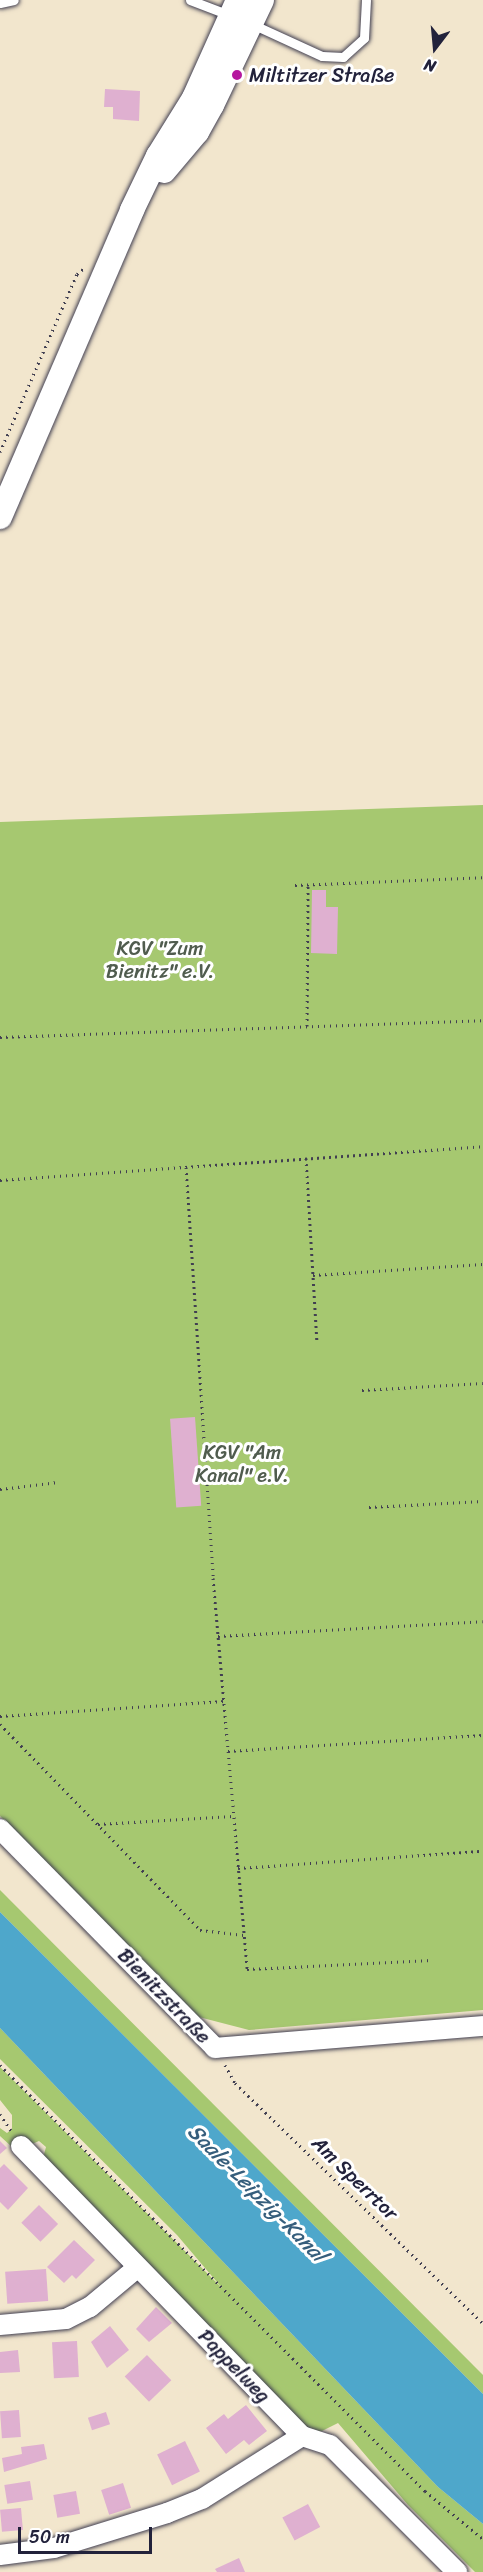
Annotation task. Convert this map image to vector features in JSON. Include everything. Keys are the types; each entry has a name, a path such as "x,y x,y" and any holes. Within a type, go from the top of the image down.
{"street":[{"path":"0,517 132,210 158,156 194,98 240,13 262,0"},
{"name":"Bienitzstraße","path":"0,1829 215,2048 483,2026"},
{"name":"Pappelweg","path":"21,2146 302,2436 330,2445 457,2572"},
{"path":"0,2325 66,2319 90,2307 138,2267"},
{"path":"0,2555 54,2548 158,2517 202,2499 302,2436"}],"lane":[{"path":"0,3 14,0"},
{"path":"190,0 240,13 322,56 343,57 364,39 368,27 366,0"}],"path":[{"path":"295,885 483,877"},
{"path":"307,1026 308,885"},
{"path":"0,1037 483,1020"},
{"path":"0,1180 483,1146"},
{"path":"306,1158 317,1342"},
{"path":"186,1167 218,1636 247,1969 432,1960"},
{"path":"313,1275 483,1264"},
{"path":"362,1390 483,1383"},
{"path":"0,1489 59,1482"},
{"path":"369,1507 483,1501"},
{"path":"218,1636 483,1621"},
{"path":"0,1716 224,1701"},
{"path":"0,1724 200,1930 244,1935"},
{"path":"228,1752 483,1735"},
{"path":"98,1824 233,1816"},
{"path":"238,1868 483,1851"},
{"name":"Am Sperrtor","path":"215,2048 235,2083 483,2323"},
{"path":"0,2065 425,2491 483,2539"}],"green space":[{"name":"KGV \"Am Kanal\" e.V.","path":"483,805 483,2010 249,2030 195,2016 0,1816 0,822"},
{"path":"0,1890 483,2375 483,2394 0,1912"},
{"path":"0,2028 438,2487 483,2524 483,2572 475,2572 408,2505 338,2423 320,2432 304,2426 43,2158 46,2147 39,2141 32,2144 21,2138 12,2147 0,2136 0,2128 7,2133 12,2129 12,2115 0,2100 0,2067 222,2288 177,2235 0,2059"}],"water":[{"name":"Saale-Leipzig-Kanal","path":"0,1912 483,2394 483,2524 438,2487 0,2028"}],"building":[{"path":"105,89 140,91 139,121 113,119 113,107 104,107"},
{"path":"312,890 326,890 326,907 338,907 337,954 311,953"},
{"path":"195,1417 201,1506 176,1508 170,1419"},
{"path":"0,2141 7,2148 0,2154"},
{"path":"4,2164 28,2188 8,2210 0,2202 0,2168"},
{"path":"39,2205 58,2224 40,2242 21,2223"},
{"path":"74,2240 95,2260 76,2279 72,2275 64,2283 47,2267"},
{"path":"46,2269 48,2301 7,2304 5,2272"},
{"path":"156,2307 172,2323 149,2342 136,2329"},
{"path":"110,2326 129,2350 107,2368 91,2342"},
{"path":"77,2341 79,2377 54,2378 52,2342"},
{"path":"18,2350 20,2372 0,2373 0,2352"},
{"path":"147,2355 171,2380 149,2402 125,2377"},
{"path":"246,2405 267,2431 249,2445 244,2440 226,2454 206,2428 224,2414 228,2419"},
{"path":"19,2410 21,2437 2,2438 0,2411"},
{"path":"106,2412 110,2424 92,2430 88,2418"},
{"path":"185,2441 200,2472 172,2485 157,2455"},
{"path":"44,2444 47,2459 4,2472 2,2458 22,2454 21,2447"},
{"path":"30,2481 33,2500 7,2504 4,2485"},
{"path":"123,2483 131,2508 109,2515 101,2490"},
{"path":"76,2491 80,2514 57,2518 53,2495"},
{"path":"308,2504 320,2527 295,2541 282,2518"},
{"path":"21,2508 23,2530 2,2532 0,2510"},
{"path":"239,2558 245,2572 217,2572 215,2569"}],"place":[{"name":"Miltitzer Straße","path":"237,75"}],"park label":[{"name":"KGV \"Zum Bienitz\" e.V.","path":"160,960"}]}
